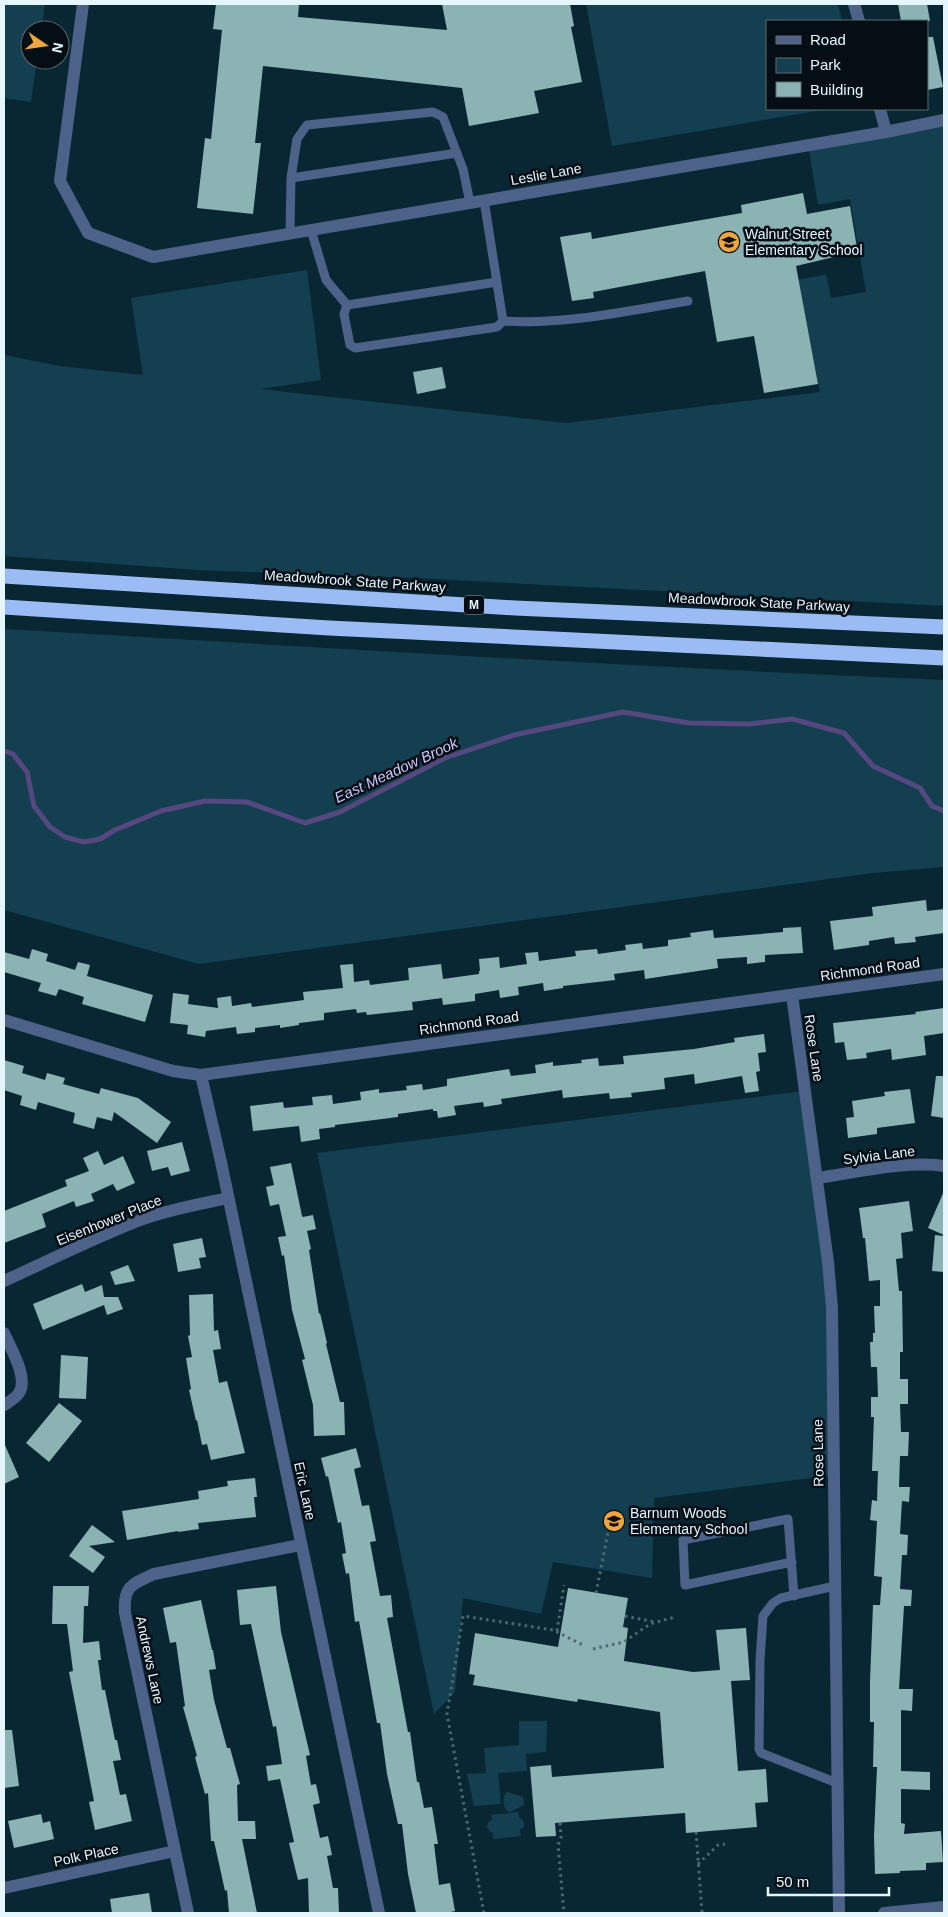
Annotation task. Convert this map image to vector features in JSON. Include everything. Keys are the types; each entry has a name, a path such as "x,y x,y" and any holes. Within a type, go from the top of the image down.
{"highway":[{"name":"Meadowbrook State Parkway","path":"4,576 515,608 944,627"},
{"path":"4,607 329,628 944,658"}],"street":[{"name":"Leslie Lane","path":"83,4 60,181 88,233 153,257 886,132 944,120"},
{"path":"854,4 858,20"},
{"path":"880,110 886,132"},
{"name":"Richmond Road","path":"4,1020 173,1071 201,1075 944,974"},
{"name":"Rose Lane","path":"792,995 817,1178 832,1308 839,1913"},
{"name":"Eric Lane","path":"201,1075 378,1913"},
{"name":"Sylvia Lane","path":"817,1178 914,1164 944,1166"},
{"name":"Eisenhower Place","path":"4,1281 104,1235 144,1219 185,1207 228,1198"},
{"path":"4,1333 19,1366 22,1385 19,1394 4,1405"},
{"name":"Andrews Lane","path":"188,1913 125,1613 124,1600 126,1591 133,1584 154,1574 300,1545"},
{"name":"Polk Place","path":"4,1888 175,1851"},
{"path":"884,1913 944,1907"}],"lane":[{"path":"290,233 291,178 297,138 306,125 433,112 443,116 463,169 470,203"},
{"path":"291,178 458,153"},
{"path":"484,200 503,321"},
{"path":"312,230 326,280 347,305"},
{"path":"347,305 497,282"},
{"path":"347,305 344,314 350,345 355,348 497,327 503,321 554,322 688,301"},
{"path":"792,1562 685,1585 683,1540 788,1519 792,1562 794,1596"},
{"path":"835,1586 781,1598 773,1603 763,1616 760,1660 759,1749 761,1753 837,1783"}],"path":[{"path":"596,1593 609,1527"},
{"path":"557,1632 564,1585"},
{"path":"484,1913 447,1714 463,1616 552,1630 585,1646"},
{"path":"625,1616 657,1622"},
{"path":"593,1649 624,1642 650,1624 675,1617"},
{"path":"560,1823 561,1838 558,1845 564,1913"},
{"path":"696,1832 702,1912"},
{"path":"698,1864 718,1845 725,1844"}],"green space":[{"path":"4,4 45,4 43,20 20,20 20,70 36,70 31,102 4,98"},
{"path":"586,4 838,4 842,20 766,20 766,110 822,110 612,146"},
{"path":"944,120 944,606 416,578 198,570 4,556 4,355 60,366 143,375 131,298 307,270 321,380 260,389 566,423 820,392 798,280 826,274 831,298 866,292 850,199 818,205 808,145"},
{"path":"4,629 591,663 944,680 944,867 873,873 199,964 4,910"},
{"path":"804,1091 828,1262 834,1475 654,1498 652,1578 553,1562 541,1614 463,1598 455,1692 434,1714 317,1153"},
{"path":"519,1721 547,1721 546,1752 526,1754 527,1771 498,1773 501,1804 474,1806 467,1774 486,1773 484,1748 519,1745"},
{"path":"507,1792 523,1797 524,1805 510,1812 507,1811 503,1801"},
{"path":"518,1812 519,1817 523,1820 524,1827 520,1830 521,1836 493,1839 493,1833 487,1827 489,1821 492,1820 491,1815"}],"building":[{"path":"216,4 299,4 298,17 447,30 442,4 570,4 574,26 571,27 582,82 534,91 539,113 469,126 462,88 263,66 255,143 261,143 253,214 197,208 205,138 211,139 222,30 213,29"},
{"path":"898,4 927,4 930,21 901,20"},
{"path":"928,37 933,37 943,87 928,90"},
{"path":"803,193 807,214 850,206 858,254 838,256 796,266 818,384 764,393 754,336 717,342 705,271 593,292 594,298 572,301 560,237 591,232 592,239 742,213 741,205"},
{"path":"442,367 446,388 417,394 413,372"},
{"path":"926,900 927,911 944,909 944,933 915,937 916,942 895,944 894,937 869,941 869,945 834,950 830,921 873,916 872,907"},
{"path":"801,927 803,953 765,955 765,962 747,964 747,957 717,959 718,968 645,979 644,970 614,974 615,980 563,986 563,988 544,991 543,983 518,987 519,995 500,998 499,990 475,994 475,1001 443,1005 442,998 412,1002 413,1010 367,1015 366,1012 357,1013 356,1009 324,1013 324,1020 299,1023 299,1025 280,1028 280,1025 255,1028 255,1032 237,1034 236,1027 206,1031 205,1037 187,1034 188,1025 170,1023 173,993 189,995 188,1004 218,1008 217,998 231,996 232,1006 251,1003 252,1007 304,1000 303,992 343,988 340,965 353,964 354,982 369,980 370,985 409,980 408,968 441,964 443,979 479,974 479,959 499,957 500,968 527,964 525,953 538,952 539,961 576,956 575,951 597,949 598,954 626,950 625,945 642,943 643,949 668,946 668,940 691,937 690,933 713,930 714,938 783,932 783,928"},
{"path":"32,949 48,954 46,961 75,970 78,962 90,965 87,976 153,995 145,1022 82,1004 84,997 59,989 56,996 38,991 41,983 4,972 4,952 29,959"},
{"path":"944,1008 944,1033 924,1036 926,1055 892,1060 891,1049 866,1053 867,1058 847,1060 844,1042 835,1043 833,1023 916,1014 915,1012"},
{"path":"764,1034 766,1052 758,1053 760,1071 756,1072 759,1091 745,1093 742,1076 695,1084 694,1074 664,1078 665,1089 631,1093 632,1097 610,1099 609,1093 563,1098 562,1090 501,1099 502,1104 484,1107 483,1102 454,1106 456,1115 438,1118 437,1111 433,1111 433,1109 398,1114 398,1117 335,1125 335,1127 319,1129 320,1139 301,1142 299,1126 253,1131 250,1106 283,1102 284,1108 313,1105 312,1097 332,1095 333,1104 361,1100 360,1092 379,1089 379,1093 407,1090 406,1086 422,1084 423,1090 447,1086 447,1079 509,1069 511,1076 536,1073 535,1065 553,1062 553,1066 582,1063 581,1060 598,1058 599,1066 624,1064 623,1056 694,1049 735,1042 734,1038"},
{"path":"4,1060 24,1066 22,1073 45,1080 47,1073 65,1078 63,1084 99,1094 101,1088 138,1098 171,1122 157,1143 114,1112 112,1121 97,1117 94,1129 73,1123 75,1113 38,1102 36,1110 20,1105 22,1096 4,1090"},
{"path":"936,1076 944,1076 944,1118 931,1116"},
{"path":"910,1089 915,1123 877,1128 877,1134 848,1138 846,1118 854,1117 852,1101 885,1096 884,1092"},
{"path":"182,1142 190,1171 171,1176 168,1167 152,1171 147,1151"},
{"path":"98,1151 104,1165 123,1156 135,1183 117,1191 113,1184 91,1194 94,1201 76,1207 74,1201 42,1214 46,1227 4,1243 4,1211 67,1186 65,1180 89,1171 83,1158"},
{"path":"291,1163 302,1216 313,1215 316,1229 307,1231 311,1249 309,1250 319,1314 340,1402 344,1402 345,1435 314,1436 313,1405 302,1360 305,1359 292,1310 284,1255 282,1256 278,1237 286,1236 279,1204 270,1206 266,1187 274,1185 270,1167"},
{"path":"944,1191 944,1235 928,1228"},
{"path":"909,1201 913,1231 901,1233 903,1258 896,1259 899,1291 902,1291 903,1352 900,1352 900,1379 908,1379 908,1404 900,1404 901,1432 909,1432 908,1456 900,1456 899,1487 910,1487 909,1502 902,1501 900,1534 908,1535 907,1555 902,1555 900,1589 912,1590 911,1606 904,1606 899,1689 913,1689 912,1711 901,1710 901,1771 930,1772 930,1790 901,1789 901,1823 905,1824 904,1834 941,1831 943,1862 926,1863 926,1870 875,1874 874,1836 877,1767 873,1767 874,1722 870,1722 870,1681 873,1605 880,1605 882,1577 874,1576 877,1521 870,1520 872,1500 877,1501 878,1471 872,1471 874,1417 871,1417 871,1397 878,1397 877,1367 871,1367 870,1342 873,1342 873,1333 875,1333 874,1306 880,1306 880,1280 869,1281 865,1238 863,1238 859,1208"},
{"path":"935,1235 944,1236 944,1272 932,1271"},
{"path":"202,1238 206,1257 199,1258 201,1268 178,1272 173,1244"},
{"path":"128,1265 135,1281 115,1285 110,1272"},
{"path":"82,1284 85,1292 102,1285 104,1297 118,1297 123,1309 107,1315 104,1305 43,1330 33,1304"},
{"path":"213,1294 214,1331 218,1330 221,1349 213,1350 219,1383 227,1381 245,1453 211,1460 207,1444 202,1445 196,1421 189,1390 191,1389 186,1358 192,1357 188,1336 190,1335 189,1295"},
{"path":"61,1355 88,1357 86,1399 59,1398"},
{"path":"59,1403 82,1421 49,1462 26,1443"},
{"path":"4,1443 19,1477 4,1484"},
{"path":"356,1448 361,1467 354,1469 362,1506 369,1505 376,1541 370,1542 380,1596 391,1595 393,1617 387,1618 408,1732 410,1732 417,1782 419,1782 424,1808 432,1807 438,1844 434,1844 439,1885 450,1883 455,1911 446,1913 416,1913 408,1874 402,1824 398,1824 387,1774 380,1723 377,1723 359,1621 355,1622 349,1573 346,1574 342,1554 346,1553 341,1522 338,1523 328,1476 326,1477 321,1458"},
{"path":"255,1478 257,1497 254,1497 256,1517 198,1523 199,1529 127,1540 122,1511 199,1499 198,1491 228,1486 227,1481"},
{"path":"92,1525 115,1542 89,1546 105,1557 93,1573 69,1556"},
{"path":"53,1586 89,1586 88,1606 84,1606 83,1643 99,1641 101,1660 98,1660 102,1690 105,1690 121,1760 113,1761 120,1795 126,1794 132,1821 95,1830 89,1802 94,1801 69,1672 73,1671 67,1624 52,1624"},
{"path":"276,1586 281,1632 310,1755 306,1756 311,1785 316,1784 320,1803 313,1805 320,1838 328,1836 332,1855 327,1856 333,1888 338,1888 339,1913 309,1913 308,1878 298,1880 289,1843 294,1842 280,1779 268,1781 266,1766 282,1764 276,1726 273,1727 251,1624 240,1625 237,1590"},
{"path":"568,1588 628,1598 623,1627 628,1628 624,1661 693,1672 720,1670 716,1630 746,1628 750,1680 731,1681 738,1771 766,1769 768,1802 755,1803 757,1827 686,1833 685,1813 555,1823 556,1836 536,1837 530,1767 551,1765 552,1777 664,1768 660,1712 578,1699 577,1702 473,1685 475,1675 469,1674 475,1633 558,1647"},
{"path":"201,1600 216,1669 209,1670 214,1700 227,1748 230,1748 240,1784 237,1785 238,1821 255,1821 256,1839 242,1839 257,1913 229,1913 227,1890 225,1891 214,1841 211,1841 208,1793 205,1794 195,1757 197,1756 183,1707 185,1706 176,1642 170,1643 163,1608"},
{"path":"4,1730 12,1730 19,1786 4,1788"},
{"path":"41,1814 43,1823 50,1821 54,1839 14,1848 8,1821"},
{"path":"149,1893 152,1913 112,1913 110,1899"}],"waterway":[{"name":"East Meadow Brook","path":"4,751 13,754 27,772 34,806 50,827 65,837 84,842 100,839 115,830 161,811 205,801 247,802 305,823 340,812 445,758 514,735 623,712 689,723 749,724 792,719 844,733 873,766 920,788 932,806 944,811"}],"place":[{"name":"Walnut Street Elementary School","path":"729,242"},
{"name":"Barnum Woods Elementary School","path":"614,1521"}]}
